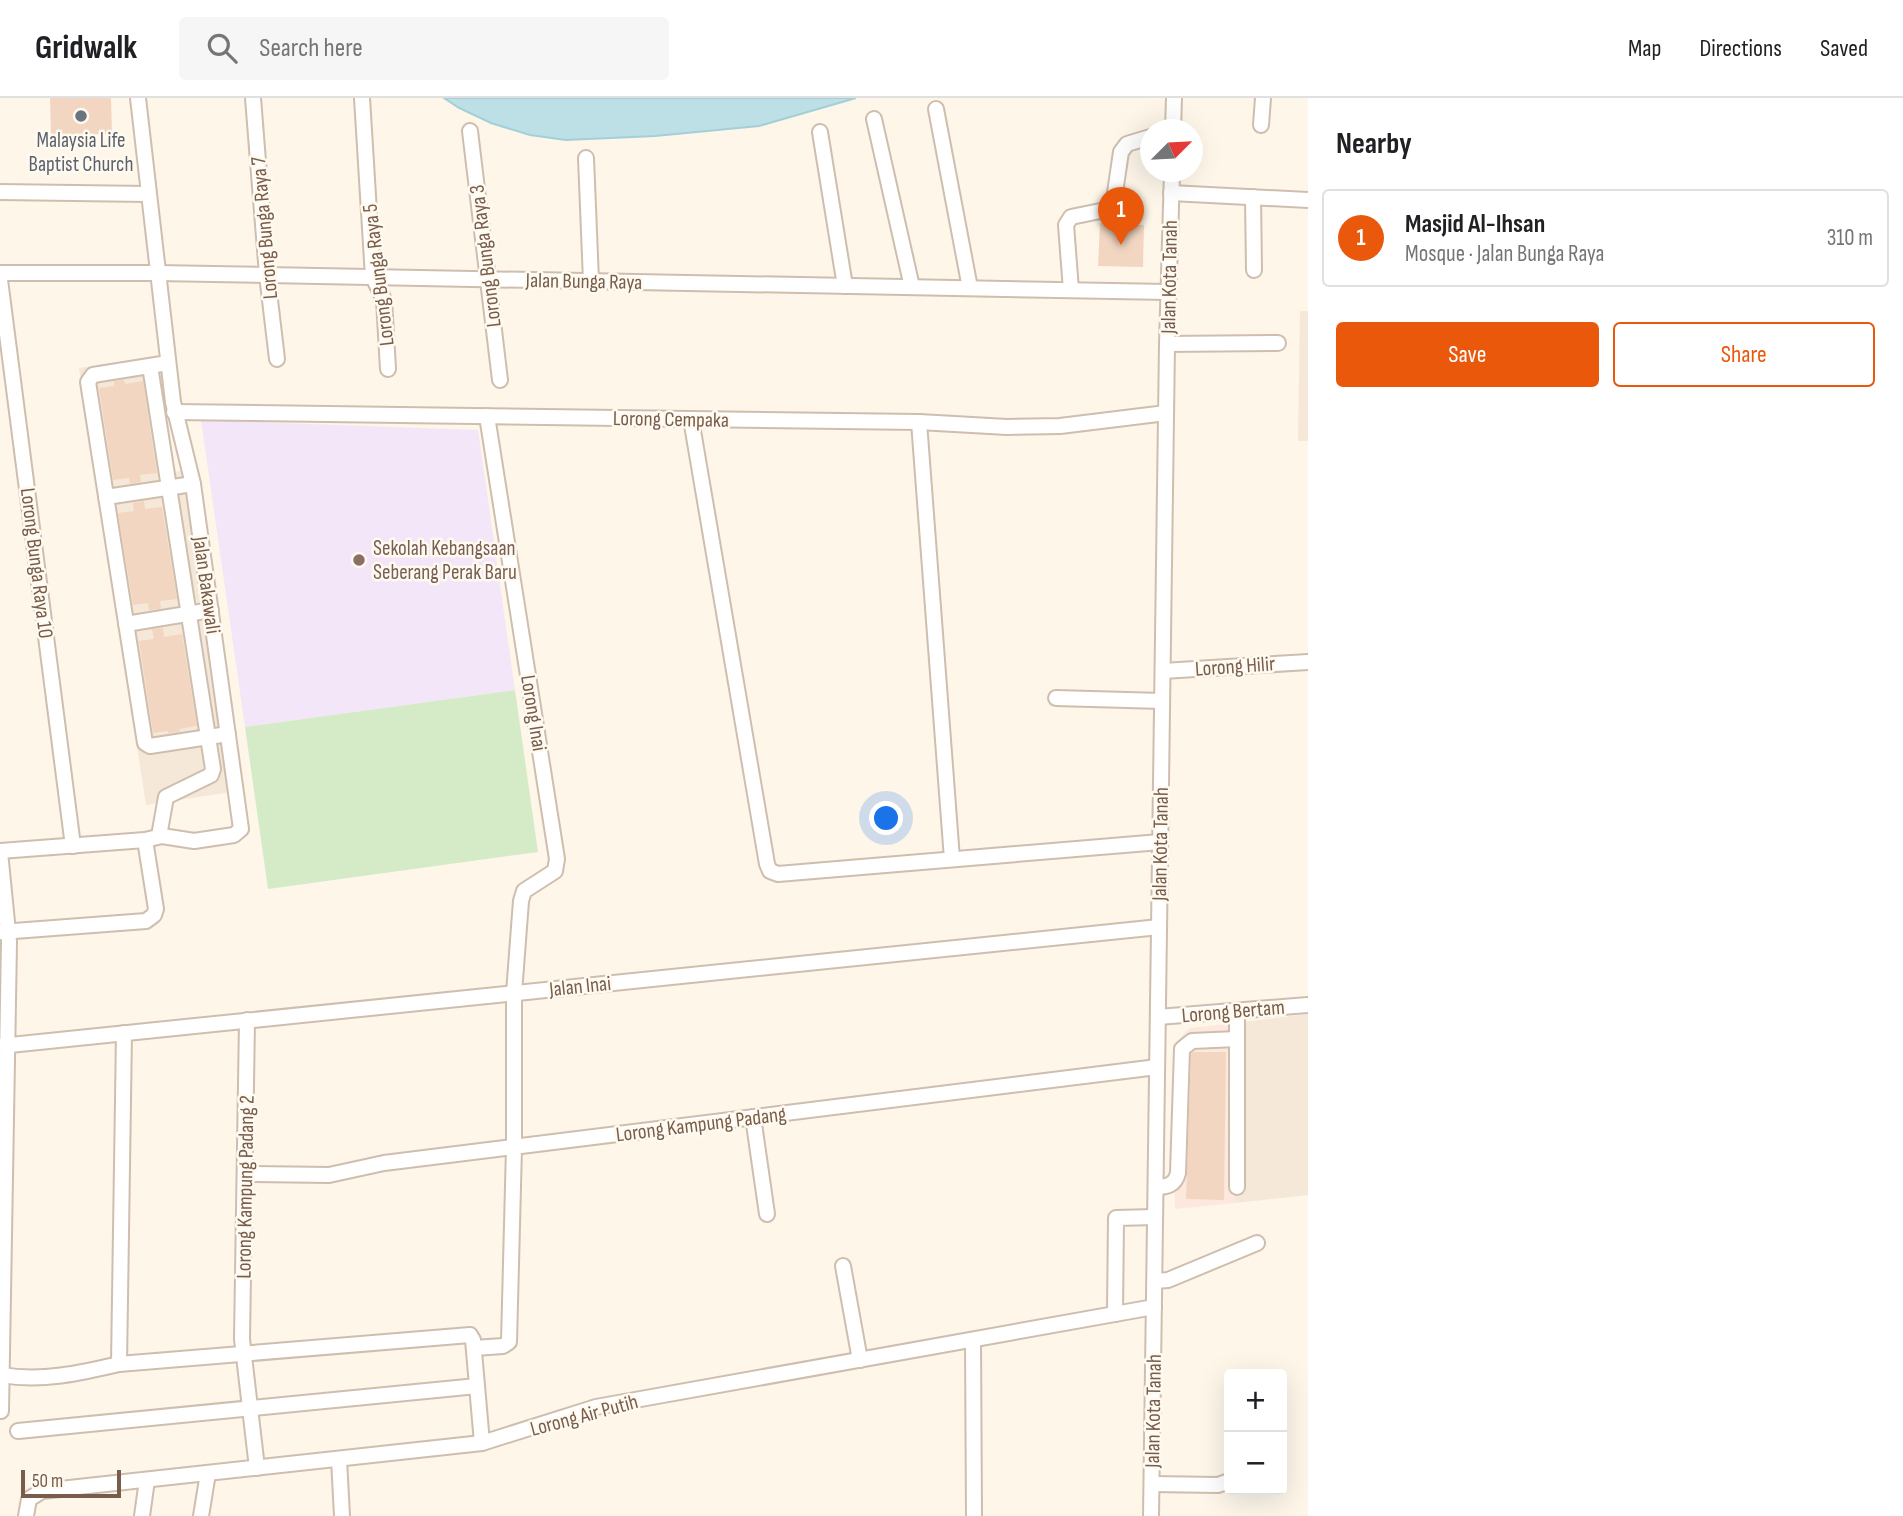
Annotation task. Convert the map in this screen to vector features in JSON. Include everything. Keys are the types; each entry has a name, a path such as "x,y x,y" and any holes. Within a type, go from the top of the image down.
{"street":[{"name":"Jalan Bakawali","path":"0,851 152,838 194,841 240,832 242,826 193,484 174,412 138,98"},
{"name":"Lorong Bunga Raya 7","path":"253,98 267,275 277,359"},
{"name":"Lorong Bunga Raya 5","path":"362,98 373,277 384,300 388,369"},
{"path":"1173,119 1174,98"},
{"path":"1261,125 1263,98"},
{"path":"936,109 970,288"},
{"path":"874,119 912,287"},
{"name":"Lorong Bunga Raya 3","path":"470,131 500,380"},
{"path":"820,132 845,286"},
{"path":"1071,290 1067,220 1113,206 1121,152 1127,144 1140,140"},
{"path":"586,158 591,281"},
{"name":"Jalan Kota Tanah","path":"1151,1516 1172,182"},
{"path":"0,192 148,194"},
{"path":"1171,193 1308,200"},
{"path":"1253,197 1254,270"},
{"name":"Jalan Bunga Raya","path":"0,273 157,273 1168,292"},
{"name":"Lorong Bunga Raya 10","path":"0,280 73,846"},
{"path":"1167,344 1278,344"},
{"path":"168,363 93,375 89,379 145,744 150,746 228,734"},
{"path":"4,931 146,921 154,915 156,909 152,838 166,797 213,772 150,366"},
{"name":"Lorong Cempaka","path":"174,412 919,422 1007,427 1060,426 1166,413"},
{"name":"Lorong Inai","path":"474,1348 503,1346 508,1344 509,1339 514,1147 514,993 522,896 528,888 555,872 557,859 487,416"},
{"path":"691,419 768,867 771,871 778,874 1160,842"},
{"path":"919,422 952,859"},
{"path":"106,497 193,484"},
{"path":"126,624 211,610"},
{"name":"Lorong Hilir","path":"1163,671 1308,662"},
{"path":"1056,698 1162,701"},
{"path":"0,851 4,931 1,1411"},
{"name":"Jalan Inai","path":"4,1046 1159,927"},
{"name":"Lorong Bertam","path":"1158,1017 1308,1004"},
{"path":"1237,1012 1237,1187"},
{"name":"Lorong Kampung Padang 2","path":"247,1020 243,1354 257,1468"},
{"path":"119,1364 124,1033"},
{"path":"1156,1187 1172,1184 1178,1173 1182,1049 1192,1041 1237,1038"},
{"name":"Lorong Kampung Padang","path":"245,1174 329,1175 369,1165 1157,1067"},
{"path":"753,1117 767,1214"},
{"path":"1115,1314 1116,1218 1155,1217"},
{"path":"1154,1281 1168,1280 1257,1243"},
{"path":"843,1266 860,1360"},
{"name":"Lorong Air Putih","path":"26,1516 29,1499 42,1491 482,1443 596,1407 1154,1307"},
{"path":"2,1375 24,1378 84,1373 119,1364 468,1335 472,1338 474,1348 482,1443"},
{"path":"973,1339 974,1516"},
{"path":"18,1431 477,1386"},
{"path":"339,1459 342,1516"},
{"path":"201,1516 208,1473"},
{"path":"142,1516 146,1480"},
{"path":"1152,1485 1224,1483"}],"shaded area":[{"path":"1300,311 1308,311 1308,441 1298,441"},
{"path":"157,356 175,472 182,471 231,792 146,805 79,368"},
{"name":"Sekolah Kebangsaan Seberang Perak Baru","path":"201,420 478,430 515,690 245,727"},
{"path":"1308,1014 1308,1195 1235,1203 1235,1023"},
{"path":"1235,1023 1235,1203 1175,1209 1173,1045 1190,1028"}],"green space":[{"path":"515,690 538,852 268,889 245,727"}],"water":[{"path":"444,98 856,98 759,126 655,136 566,140 530,135 491,123"}],"building":[{"name":"Malaysia Life Baptist Church","path":"50,98 111,98 112,134 51,135"},
{"path":"1100,223 1144,225 1143,267 1098,266"},
{"path":"124,380 125,384 143,381 157,473 140,475 141,482 130,484 129,478 113,480 99,388 114,386 114,381"},
{"path":"144,501 145,509 162,507 177,599 160,601 161,609 149,610 148,603 133,605 118,513 134,511 133,503"},
{"path":"163,628 164,637 182,634 197,726 179,729 180,732 153,733 139,641 154,639 152,629"},
{"path":"1226,1052 1224,1200 1186,1199 1191,1054"}],"place":[{"name":"Malaysia Life Baptist Church","path":"81,116"},
{"name":"Masjid Al-Ihsan","path":"1121,245"},
{"name":"Sekolah Kebangsaan Seberang Perak Baru","path":"359,560"}]}
